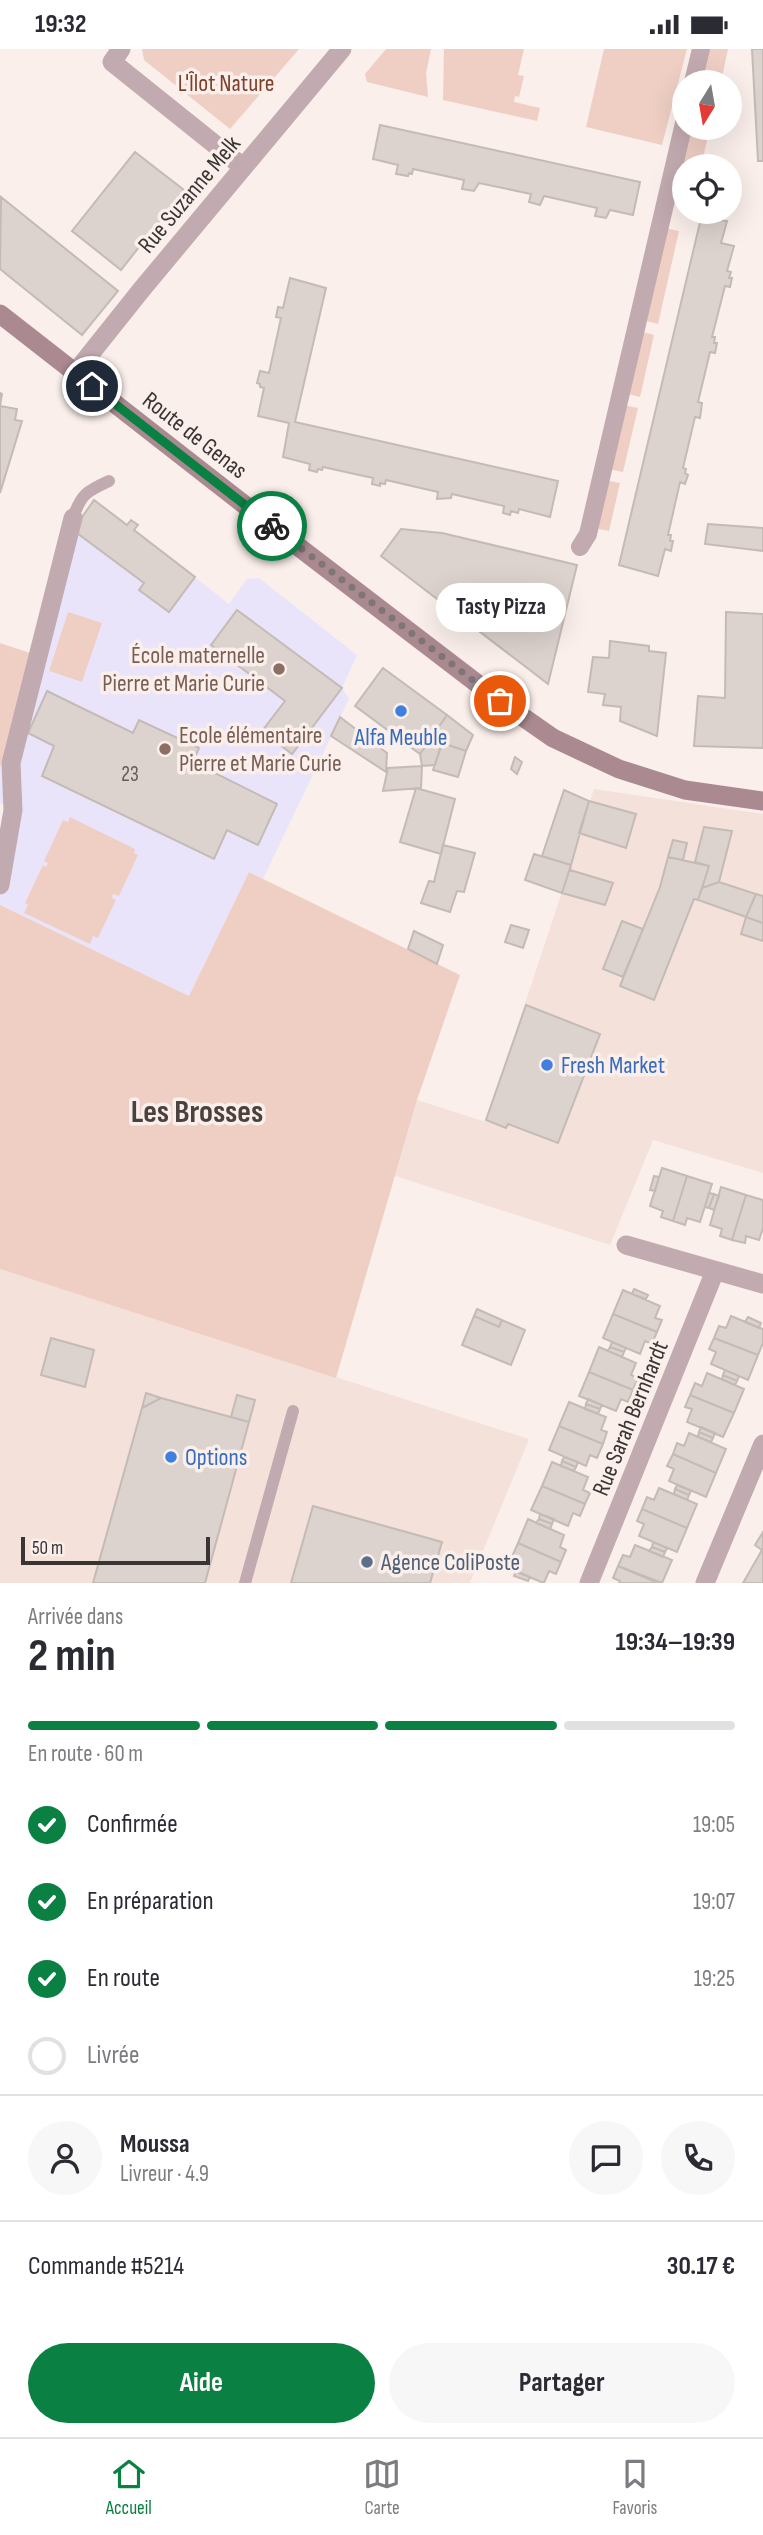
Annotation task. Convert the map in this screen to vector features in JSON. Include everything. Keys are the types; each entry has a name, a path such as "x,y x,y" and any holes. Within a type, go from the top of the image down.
{"main road":[{"name":"Route de Genas","path":"0,314 294,544 552,738 619,769 685,790 763,801"}],"street":[{"path":"121,49 112,62 243,167"},
{"name":"Rue Suzanne Melk","path":"75,373 342,49"},
{"path":"697,70 701,49"},
{"path":"580,547 588,534 680,140"},
{"path":"0,885 13,810 11,763 73,518"},
{"path":"626,1245 763,1284"},
{"name":"Rue Sarah Bernhardt","path":"589,1583 715,1271"},
{"path":"705,1583 763,1444"}],"lane":[{"path":"73,518 78,502 87,491 109,481"},
{"path":"246,1583 293,1411"}],"shaded area":[{"name":"Ecole élémentaire Pierre et Marie Curie","path":"94,500 127,525 131,520 138,525 135,530 229,604 247,579 259,578 357,655 342,688 349,699 263,879 249,872 189,996 0,905 0,830 7,806 0,803 0,768 67,516 80,519"},
{"path":"594,789 763,814 763,1173 653,1140 610,1245 395,1176 417,1100 486,1122"},
{"path":"0,1269 529,1439 470,1583 0,1583"}],"green space":[{"name":"L'Îlot Nature","path":"142,49 299,49 230,129 144,60"},
{"path":"386,49 431,49 426,73 428,97 367,82 365,74"},
{"path":"444,49 524,49 518,75 524,76 519,97 515,96 514,102 540,108 537,121 443,100"},
{"path":"604,49 687,49 682,70 672,70 672,107 662,145 586,127"},
{"path":"708,49 728,49 724,70 704,70"},
{"path":"687,140 707,140 704,154 684,154"},
{"path":"664,228 679,231 658,324 643,320"},
{"path":"639,331 654,335 640,397 625,393"},
{"path":"623,405 638,408 623,472 608,469"},
{"path":"605,480 620,483 609,531 594,528"},
{"path":"68,612 102,623 82,682 49,671"},
{"path":"0,643 30,653 0,768"},
{"path":"70,817 135,849 134,853 138,855 119,896 113,894 112,898 116,900 98,938 93,936 90,944 24,913 28,905 25,903 43,865 46,867 48,863 44,861 63,820 68,822"},
{"path":"249,872 460,975 417,1100 336,1378 0,1269 0,905 189,996"}],"building":[{"path":"752,49 763,49 763,161 758,161"},
{"path":"380,125 640,182 633,215 610,210 606,218 595,216 597,208 544,196 540,205 529,202 531,194 479,183 474,191 462,189 464,180 413,169 408,176 396,174 398,165 373,159"},
{"path":"135,152 184,190 121,270 72,231"},
{"path":"1,197 118,291 82,335 0,269"},
{"path":"700,224 726,224 721,243 734,246 727,271 731,272 729,278 732,278 730,287 725,286 712,337 715,337 714,343 717,343 715,353 710,352 698,402 702,403 700,418 695,417 683,468 688,475 685,484 680,482 668,535 671,535 670,541 673,541 671,551 665,549 658,576 619,565"},
{"path":"290,278 326,288 295,422 558,481 550,517 519,509 518,513 511,511 510,515 503,513 504,506 452,494 451,498 437,499 438,492 386,480 385,484 380,483 380,486 372,484 373,478 323,467 317,472 309,470 310,464 283,457 289,423 258,416 264,388 257,383 260,371 269,373 281,318 276,317 278,307 283,308"},
{"path":"0,406 17,409 15,420 22,421 0,493"},
{"path":"94,500 127,525 131,520 138,525 134,530 195,577 169,612 139,590 144,583 77,533 80,520"},
{"path":"708,524 763,528 763,551 705,544"},
{"path":"401,529 442,533 577,565 548,684 381,556"},
{"name":"École maternelle Pierre et Marie Curie","path":"237,610 342,688 292,754 262,731 285,701 211,645"},
{"path":"726,612 763,614 763,748 694,746 698,696 725,698"},
{"path":"610,641 649,646 649,651 666,653 657,736 620,721 621,707 603,705 605,694 588,692 593,657 609,658"},
{"name":"Alfa Meuble","path":"383,668 447,715 420,754 355,706"},
{"name":"Ecole élémentaire Pierre et Marie Curie","path":"47,691 133,733 139,720 199,748 193,762 277,804 258,845 227,830 214,859 42,776 54,746 28,733"},
{"path":"447,715 473,735 466,751 442,743 435,765 422,766 420,754"},
{"path":"340,717 387,753 386,772 331,736"},
{"path":"442,743 466,751 458,777 433,770"},
{"path":"515,757 522,762 517,774 511,769"},
{"path":"422,766 421,788 383,791 388,768"},
{"path":"416,788 455,799 441,854 400,842"},
{"path":"564,790 589,801 571,865 542,856"},
{"path":"589,801 636,814 626,848 579,833"},
{"path":"704,827 732,831 719,882 702,888 709,866 695,862"},
{"path":"673,840 687,843 683,860 668,857"},
{"path":"443,845 475,853 464,892 457,891 450,912 421,903 429,881 434,882"},
{"path":"534,854 571,865 562,893 525,880"},
{"path":"668,857 709,866 698,900 694,899 654,1000 620,986 660,887"},
{"path":"571,865 570,870 613,883 605,905 562,893"},
{"path":"719,882 756,894 746,917 698,900 702,888"},
{"path":"756,894 763,896 763,923 746,917"},
{"path":"746,917 763,923 763,941 741,934"},
{"path":"622,921 643,929 623,977 603,969"},
{"path":"511,925 529,930 523,948 505,942"},
{"path":"414,931 443,945 437,964 408,949"},
{"name":"Fresh Market","path":"526,1005 600,1034 558,1143 508,1124 506,1128 486,1120"},
{"path":"662,1168 687,1176 673,1221 661,1217 663,1211 650,1206"},
{"path":"654,1176 659,1177 655,1191 650,1190"},
{"path":"687,1176 712,1184 700,1222 687,1218 685,1225 673,1221"},
{"path":"721,1187 746,1195 732,1240 720,1236 722,1229 710,1225"},
{"path":"709,1193 714,1194 709,1208 705,1207"},
{"path":"714,1194 719,1196 714,1210 709,1208"},
{"path":"746,1195 763,1200 763,1228 759,1240 746,1236 745,1243 732,1240"},
{"path":"634,1289 648,1295 646,1299 632,1294"},
{"path":"623,1290 660,1306 655,1318 662,1320 657,1332 613,1314"},
{"path":"477,1309 502,1320 499,1327 474,1316"},
{"path":"613,1314 657,1332 652,1344 645,1341 640,1354 603,1338"},
{"path":"474,1316 499,1327 502,1320 525,1330 511,1365 462,1345"},
{"path":"731,1316 763,1329 763,1343 758,1355 714,1338 719,1326 726,1328"},
{"path":"748,1317 761,1323 759,1328 745,1322"},
{"path":"51,1338 94,1350 85,1387 41,1375"},
{"path":"714,1338 758,1355 748,1380 711,1364 716,1352 709,1349"},
{"path":"612,1342 626,1348 624,1352 610,1347"},
{"path":"599,1347 636,1363 631,1375 638,1378 633,1390 589,1372"},
{"path":"610,1347 624,1352 622,1357 608,1351"},
{"path":"725,1370 739,1376 737,1381 723,1375"},
{"path":"589,1372 633,1390 628,1402 621,1399 616,1411 579,1396"},
{"path":"707,1373 744,1389 734,1413 690,1395 695,1383 702,1386"},
{"path":"723,1375 737,1381 735,1385 722,1379"},
{"path":"146,1393 161,1398 142,1408"},
{"path":"237,1395 255,1400 249,1422 231,1417"},
{"path":"690,1395 734,1413 723,1437 687,1422 692,1409 685,1407"},
{"path":"161,1398 249,1422 205,1583 93,1583 142,1408"},
{"path":"588,1399 602,1405 600,1409 586,1404"},
{"path":"569,1402 606,1417 601,1430 607,1432 603,1444 559,1426"},
{"path":"586,1404 600,1409 598,1414 585,1409"},
{"path":"559,1426 603,1444 597,1458 590,1455 586,1466 549,1450"},
{"path":"701,1427 715,1433 713,1438 699,1432"},
{"path":"699,1432 713,1438 711,1442 698,1437"},
{"path":"689,1433 726,1449 716,1473 673,1454 677,1443 684,1446"},
{"path":"673,1454 716,1473 706,1497 669,1481 674,1469 667,1466"},
{"path":"564,1457 578,1462 576,1467 562,1461"},
{"path":"562,1461 576,1467 574,1471 561,1466"},
{"path":"552,1462 588,1477 583,1490 590,1493 585,1504 542,1486"},
{"path":"677,1485 691,1491 689,1495 675,1489"},
{"path":"542,1486 585,1504 580,1516 573,1513 568,1526 531,1510"},
{"path":"659,1488 697,1504 687,1528 642,1509 647,1497 654,1500"},
{"path":"675,1489 689,1495 687,1500 674,1494"},
{"name":"Agence ColiPoste","path":"313,1506 442,1542 430,1583 291,1583"},
{"path":"642,1509 687,1528 677,1552 639,1536 644,1524 637,1521"},
{"path":"540,1514 554,1519 552,1524 539,1519"},
{"path":"528,1519 564,1535 560,1547 566,1550 561,1562 518,1543"},
{"path":"539,1519 552,1524 550,1529 536,1523"},
{"path":"763,1532 763,1583 743,1583 762,1550 755,1545"},
{"path":"653,1542 667,1548 665,1552 652,1547"},
{"path":"518,1543 561,1562 556,1574 549,1571 544,1583 507,1568"},
{"path":"635,1545 672,1560 662,1583 618,1566 623,1555 630,1557"},
{"path":"652,1547 665,1552 663,1557 649,1551"},
{"path":"618,1566 658,1583 619,1583 620,1581 613,1578"},
{"path":"516,1571 530,1577 528,1581 514,1576"}],"way so far":[{"path":"272,526 500,701"}],"place":[{"name":"École maternelle Pierre et Marie Curie","path":"279,669"},
{"name":"Tasty Pizza","path":"500,701"},
{"name":"Alfa Meuble","path":"401,711"},
{"name":"Ecole élémentaire Pierre et Marie Curie","path":"165,749"},
{"name":"Fresh Market","path":"547,1065"},
{"name":"Options","path":"171,1457"},
{"name":"Agence ColiPoste","path":"367,1562"}],"district":[{"name":"Les Brosses","path":"197,1111"}],"route":[{"path":"92,386 272,526"}]}
